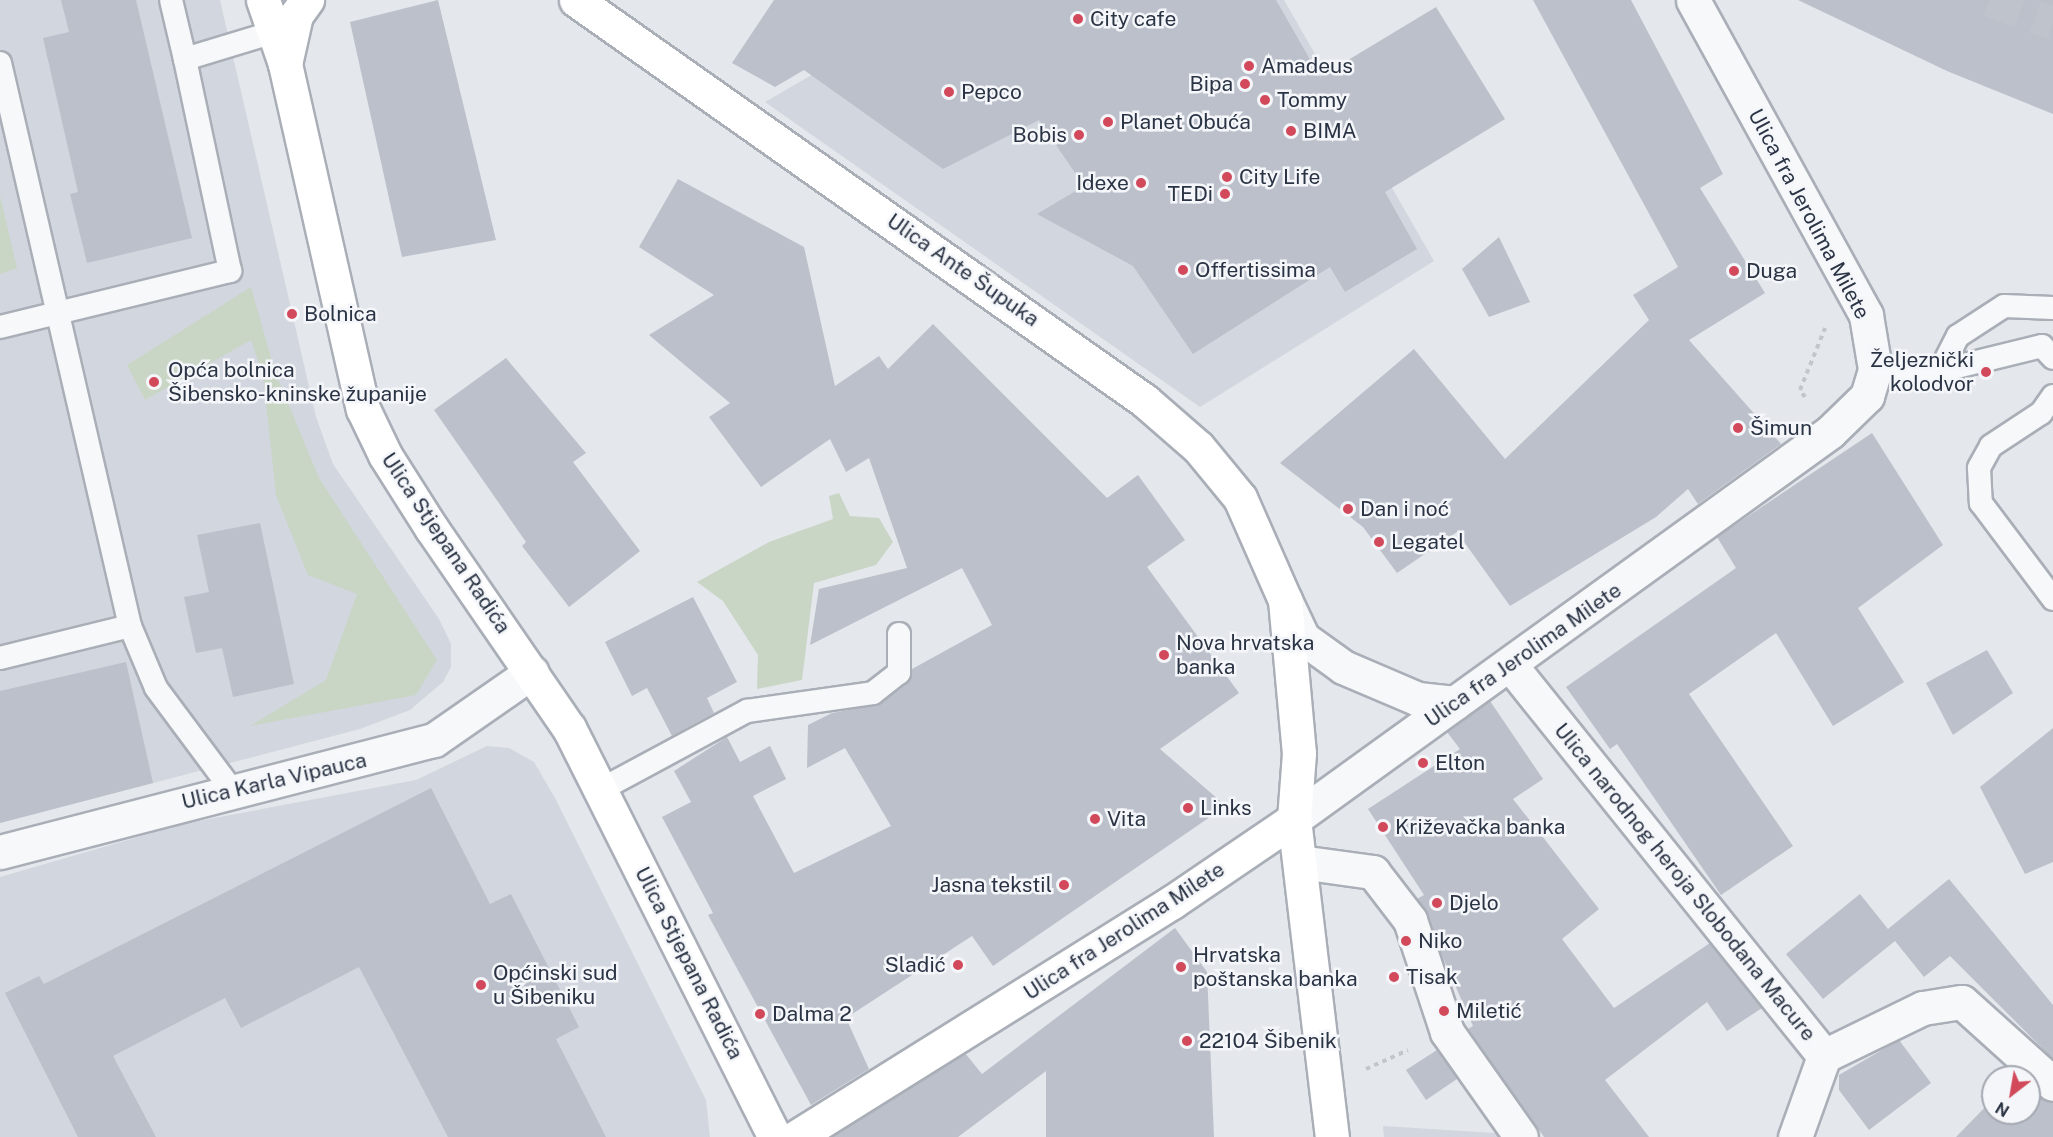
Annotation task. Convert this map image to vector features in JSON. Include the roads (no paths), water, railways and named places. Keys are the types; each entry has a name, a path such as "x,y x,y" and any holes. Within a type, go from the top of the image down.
{"main road":[{"name":"Ulica Stjepana Radića","path":"263,0 285,64 363,409 385,455 569,728 775,1137"},
{"path":"285,64 296,15 307,0"},
{"name":"Ulica Ante Šupuka","path":"576,0 1145,401 1198,447 1240,498 1285,600 1299,753 1294,819 1332,1137"},
{"name":"Ulica fra Jerolima Milete","path":"796,1137 1172,902 1294,819"}],"street":[{"name":"Ulica fra Jerolima Milete","path":"1294,819 1455,703 1511,666 1830,432 1867,396 1875,369 1866,315 1693,0"},
{"name":"Ulica Ante Šupuka","path":"1285,600 1303,638 1343,667 1418,699 1455,703"},
{"name":"Ulica narodnog heroja Slobodana Macure","path":"1511,666 1824,1056 1923,1008 1962,1002 2053,1084"},
{"name":"Ulica Karla Vipauca","path":"0,852 232,790 434,740 532,672"},
{"path":"1300,862 1373,872 1410,920 1447,1032 1521,1137"},
{"path":"1796,1137 1824,1056"}],"lane":[{"path":"0,327 230,271 171,0"},
{"path":"185,59 273,32"},
{"path":"0,63 130,626 156,688 232,790"},
{"path":"1940,370 1958,336 2004,306 2053,308"},
{"path":"1875,369 1940,370 2042,346 2053,358"},
{"path":"2053,396 2041,413 1991,446 1979,468 1981,503 2053,599"},
{"path":"0,658 130,626"},
{"path":"600,790 747,711 873,693 899,673 899,634"}],"tunnel":[{"path":"1989,0 2053,23"}],"place":[{"name":"City cafe","path":"1078,19"},
{"name":"Amadeus","path":"1249,66"},
{"name":"Bipa","path":"1245,84"},
{"name":"Pepco","path":"949,92"},
{"name":"Tommy","path":"1265,100"},
{"name":"Planet Obuća","path":"1108,122"},
{"name":"BIMA","path":"1291,131"},
{"name":"Bobis","path":"1079,135"},
{"name":"City Life","path":"1227,177"},
{"name":"Idexe","path":"1141,183"},
{"name":"TEDi","path":"1225,194"},
{"name":"Offertissima","path":"1183,270"},
{"name":"Duga","path":"1734,271"},
{"name":"Bolnica","path":"292,314"},
{"name":"Željeznički kolodvor","path":"1986,372"},
{"name":"Opća bolnica Šibensko-kninske županije","path":"154,382"},
{"name":"Šimun","path":"1738,428"},
{"name":"Dan i noć","path":"1348,509"},
{"name":"Legatel","path":"1379,542"},
{"name":"Nova hrvatska banka","path":"1164,655"},
{"name":"Elton","path":"1423,763"},
{"name":"Links","path":"1188,808"},
{"name":"Vita","path":"1095,819"},
{"name":"Križevačka banka","path":"1383,827"},
{"name":"Jasna tekstil","path":"1064,885"},
{"name":"Djelo","path":"1437,903"},
{"name":"Niko","path":"1406,941"},
{"name":"Sladić","path":"958,965"},
{"name":"Hrvatska poštanska banka","path":"1181,967"},
{"name":"Tisak","path":"1394,977"},
{"name":"Općinski sud u Šibeniku","path":"481,985"},
{"name":"Miletić","path":"1444,1011"},
{"name":"Dalma 2","path":"760,1014"},
{"name":"22104 Šibenik","path":"1187,1041"}]}
